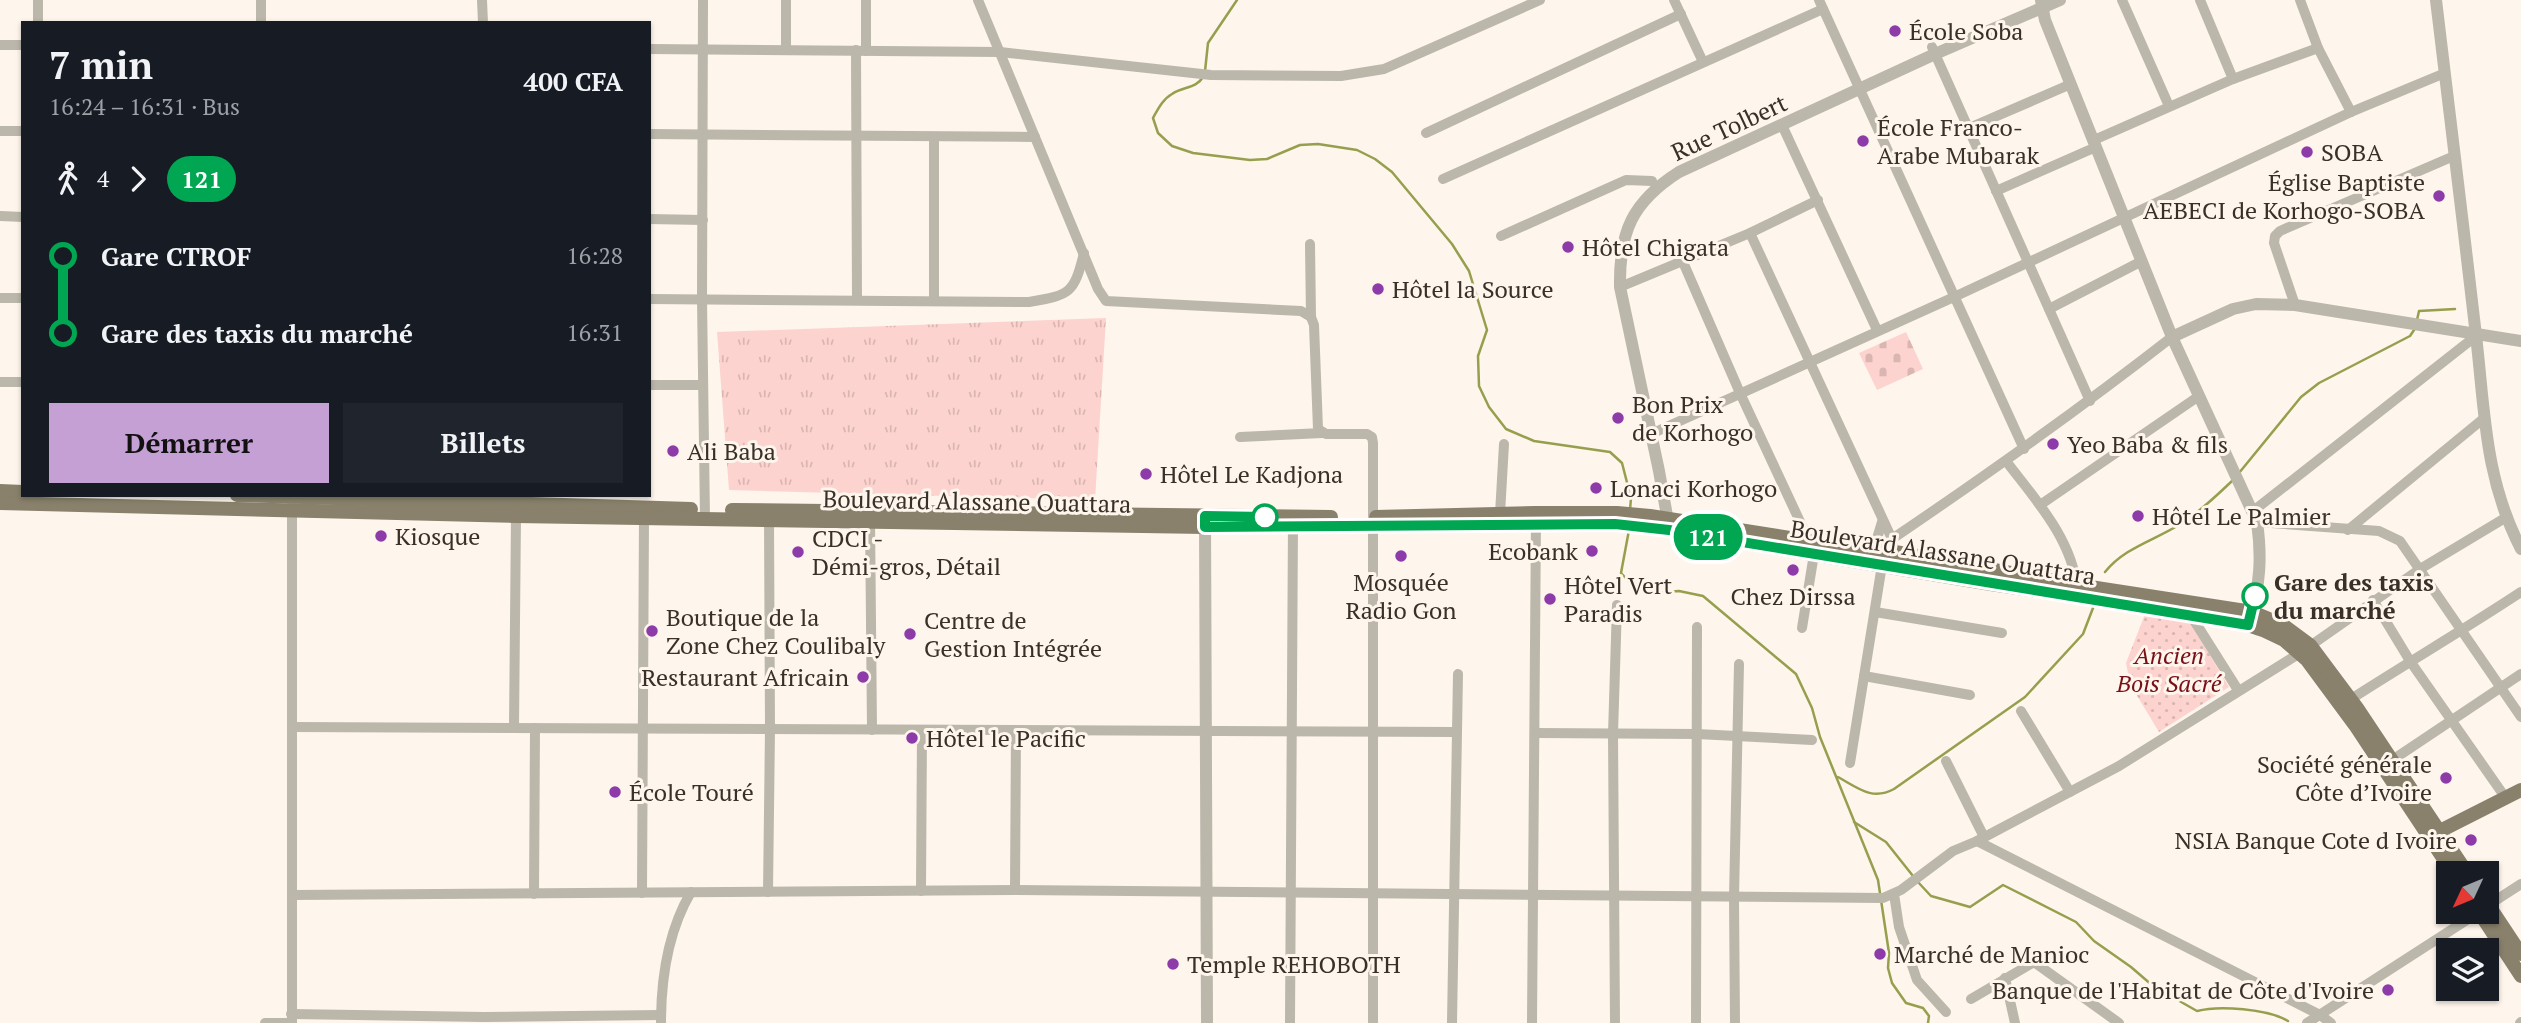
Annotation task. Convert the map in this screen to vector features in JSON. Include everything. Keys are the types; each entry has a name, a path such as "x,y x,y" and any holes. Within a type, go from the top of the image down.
{"main road":[{"path":"0,491 21,492"},
{"name":"Boulevard Alassane Ouattara","path":"0,503 36,500 259,500 292,503 481,504 643,517 705,515 769,521 870,516"},
{"name":"Boulevard Alassane Ouattara","path":"481,504 516,516 554,510 705,515 1293,522 1616,519 1659,523 1810,549 1884,556 2199,612 2250,618 2283,625 2305,649 2352,707 2434,834 2457,861"},
{"name":"Boulevard Alassane Ouattara","path":"1374,522 1500,514 1536,519"},
{"path":"2434,834 2521,790"},
{"name":"Boulevard Alassane Ouattara","path":"2434,834 2447,861"},
{"path":"2492,924 2521,976"},
{"path":"2496,924 2521,954"}],"street":[{"path":"38,0 38,21"},
{"path":"261,0 261,21"},
{"path":"482,0 483,21"},
{"path":"704,0 702,299 705,515"},
{"path":"786,0 786,50"},
{"path":"857,299 855,136 866,0"},
{"path":"978,0 1098,289 1106,301 1301,310 1311,317"},
{"path":"651,49 1000,52 1195,74 1341,76 1384,69 1540,0"},
{"path":"1674,0 1703,62"},
{"name":"Rue Tolbert","path":"1659,523 1646,438 1614,288 1612,258 1622,221 1639,195 1652,181 1675,165 2038,6 2060,0"},
{"path":"2122,0 2169,106"},
{"path":"2200,0 2233,79"},
{"path":"2300,0 2318,48 2351,112"},
{"path":"2436,0 2476,336 2483,419 2497,492 2512,521 2521,549"},
{"path":"1443,179 1703,62 1821,4 2024,449"},
{"path":"2038,6 2172,337 2254,517 2261,553 2261,569 2250,618"},
{"path":"1426,133 1681,14"},
{"path":"0,45 21,45"},
{"path":"1996,191 2169,106 2318,48"},
{"path":"1933,51 2090,401"},
{"path":"1651,434 2028,263 2351,112 2445,73"},
{"path":"1969,128 2071,84"},
{"name":"Rue Tolbert","path":"1659,523 1651,434 1620,287 1620,260 1624,236 1637,208 1657,187 1679,172 1783,125 1858,86"},
{"path":"1783,125 1877,330"},
{"path":"0,131 21,131"},
{"path":"651,134 1035,136"},
{"path":"934,137 934,301"},
{"path":"2295,305 2274,243 2275,236 2280,231 2454,156"},
{"path":"1501,236 1626,180 1652,181"},
{"path":"1620,287 1750,233 1818,200"},
{"path":"0,216 21,217"},
{"path":"651,219 704,220"},
{"path":"1750,233 1882,522 1884,556 1850,764"},
{"path":"1310,244 1311,317 1314,324 1318,429 1322,433"},
{"path":"651,299 1029,302 1056,298 1068,292 1077,280 1084,252"},
{"path":"2049,309 2142,261"},
{"path":"1683,262 1810,549 1802,628"},
{"path":"0,298 21,298"},
{"path":"1884,556 2172,337 2233,309 2256,304 2295,305 2476,336 2521,341"},
{"path":"2254,517 2476,336"},
{"path":"0,382 21,382"},
{"path":"651,385 703,386"},
{"path":"2040,505 2199,396"},
{"path":"2348,530 2483,419"},
{"path":"1240,437 1322,433 1362,433 1372,437 1373,1023"},
{"path":"1500,514 1504,444"},
{"path":"2006,461 2040,505 2072,560 2076,591"},
{"path":"291,1020 292,503"},
{"path":"514,727 516,516"},
{"path":"870,516 872,730"},
{"path":"642,893 643,517"},
{"path":"2254,517 2348,530 2379,531 2400,541 2521,717"},
{"path":"1532,1023 1536,519"},
{"path":"768,892 769,521"},
{"path":"1205,521 1207,1023"},
{"path":"292,895 1015,890 1869,900 1883,898 1921,877 1953,851 2119,766 2305,649 2420,569 2512,521"},
{"path":"1290,1023 1293,522"},
{"path":"1882,522 1884,556"},
{"path":"2352,707 2410,661 2463,631 2521,592"},
{"path":"2373,600 2410,661 2505,797"},
{"path":"1615,1023 1613,734 1617,605"},
{"path":"1875,612 2002,633"},
{"path":"2199,612 2238,691"},
{"path":"1696,1023 1697,627"},
{"path":"1735,1023 1734,898 1739,664"},
{"path":"1452,1023 1458,674"},
{"path":"2388,764 2521,674"},
{"path":"1864,676 1970,695"},
{"path":"2021,711 2070,792"},
{"path":"292,727 1456,732"},
{"path":"534,728 534,894"},
{"path":"921,891 922,730"},
{"path":"1015,890 1016,731"},
{"path":"1535,733 1697,734 1812,740"},
{"path":"1946,761 1981,839 2320,1014 2330,1023"},
{"path":"2499,898 2521,884"},
{"path":"265,1023 291,1020 661,1019 670,937 691,892"},
{"path":"1894,894 1899,928 1917,980 1946,1012"},
{"path":"2307,1023 2458,924"},
{"path":"1971,999 2034,962 2110,1021"},
{"path":"2005,978 2015,1023"}],"green space":[{"path":"1106,318 1095,500 729,490 717,332"},
{"path":"1906,332 1923,369 1877,390 1859,353"},
{"name":"Ancien Bois Sacré","path":"2145,614 2190,622 2229,687 2159,732 2130,684 2126,663"}],"waterway":[{"path":"1205,71 1208,43 1237,0"},
{"path":"1203,77 1197,84 1176,91 1163,101 1153,118 1158,133 1172,146 1193,153 1250,160 1267,159 1300,145 1318,144 1357,150 1392,172 1452,244 1469,271 1487,330 1478,356 1479,386 1489,407 1506,429 1534,441 1610,452 1622,463 1631,498 1630,510"},
{"path":"2417,320 2419,311 2455,309"},
{"path":"2239,473 2301,397 2319,383 2410,336 2416,327"},
{"path":"2105,572 2131,550 2189,518 2232,481"},
{"path":"1629,530 1621,573 1636,589 1654,593 1679,591 1703,596 1796,674 1812,708 1820,737 1878,880 1892,983 1906,1003 1923,1008 1929,1016 1928,1023"},
{"path":"1838,777 1872,793 1879,794 1894,789 2025,697 2083,634 2093,608"},
{"path":"1854,822 1886,842 1913,876"},
{"path":"1917,881 1931,896 1970,907 2003,885 2076,922 2094,941 2153,986 2197,1011 2243,1009 2288,1021"}],"bus line":[{"name":"121","path":"1265,517 1205,516 1205,527 1615,524 1669,530 2248,625 2255,596"}],"place":[{"name":"École Soba","path":"1895,31"},
{"name":"École Franco- Arabe Mubarak","path":"1863,141"},
{"name":"SOBA","path":"2307,152"},
{"name":"Église Baptiste AEBECI de Korhogo-SOBA","path":"2439,196"},
{"name":"Hôtel Chigata","path":"1568,247"},
{"name":"Hôtel la Source","path":"1378,289"},
{"name":"Bon Prix de Korhogo","path":"1618,418"},
{"name":"Yeo Baba & fils","path":"2053,444"},
{"name":"Ali Baba","path":"673,451"},
{"name":"Hôtel Le Kadjona","path":"1146,474"},
{"name":"Lonaci Korhogo","path":"1596,488"},
{"name":"Hôtel Le Palmier","path":"2138,516"},
{"name":"Kiosque","path":"381,536"},
{"name":"Ecobank","path":"1592,551"},
{"name":"CDCI - Démi-gros, Détail","path":"798,552"},
{"name":"Mosquée Radio Gon","path":"1401,556"},
{"name":"Chez Dirssa","path":"1793,570"},
{"name":"Gare des taxis du marché","path":"2255,596"},
{"name":"Hôtel Vert Paradis","path":"1550,599"},
{"name":"Boutique de la Zone Chez Coulibaly","path":"652,631"},
{"name":"Centre de Gestion Intégrée","path":"910,634"},
{"name":"Restaurant Africain","path":"863,677"},
{"name":"Hôtel le Pacific","path":"912,738"},
{"name":"Société générale Côte d’Ivoire","path":"2446,778"},
{"name":"École Touré","path":"615,792"},
{"name":"NSIA Banque Cote d Ivoire","path":"2471,840"},
{"name":"Marché de Manioc","path":"1880,954"},
{"name":"Temple REHOBOTH","path":"1173,964"},
{"name":"Banque de l'Habitat de Côte d'Ivoire","path":"2388,990"}]}
